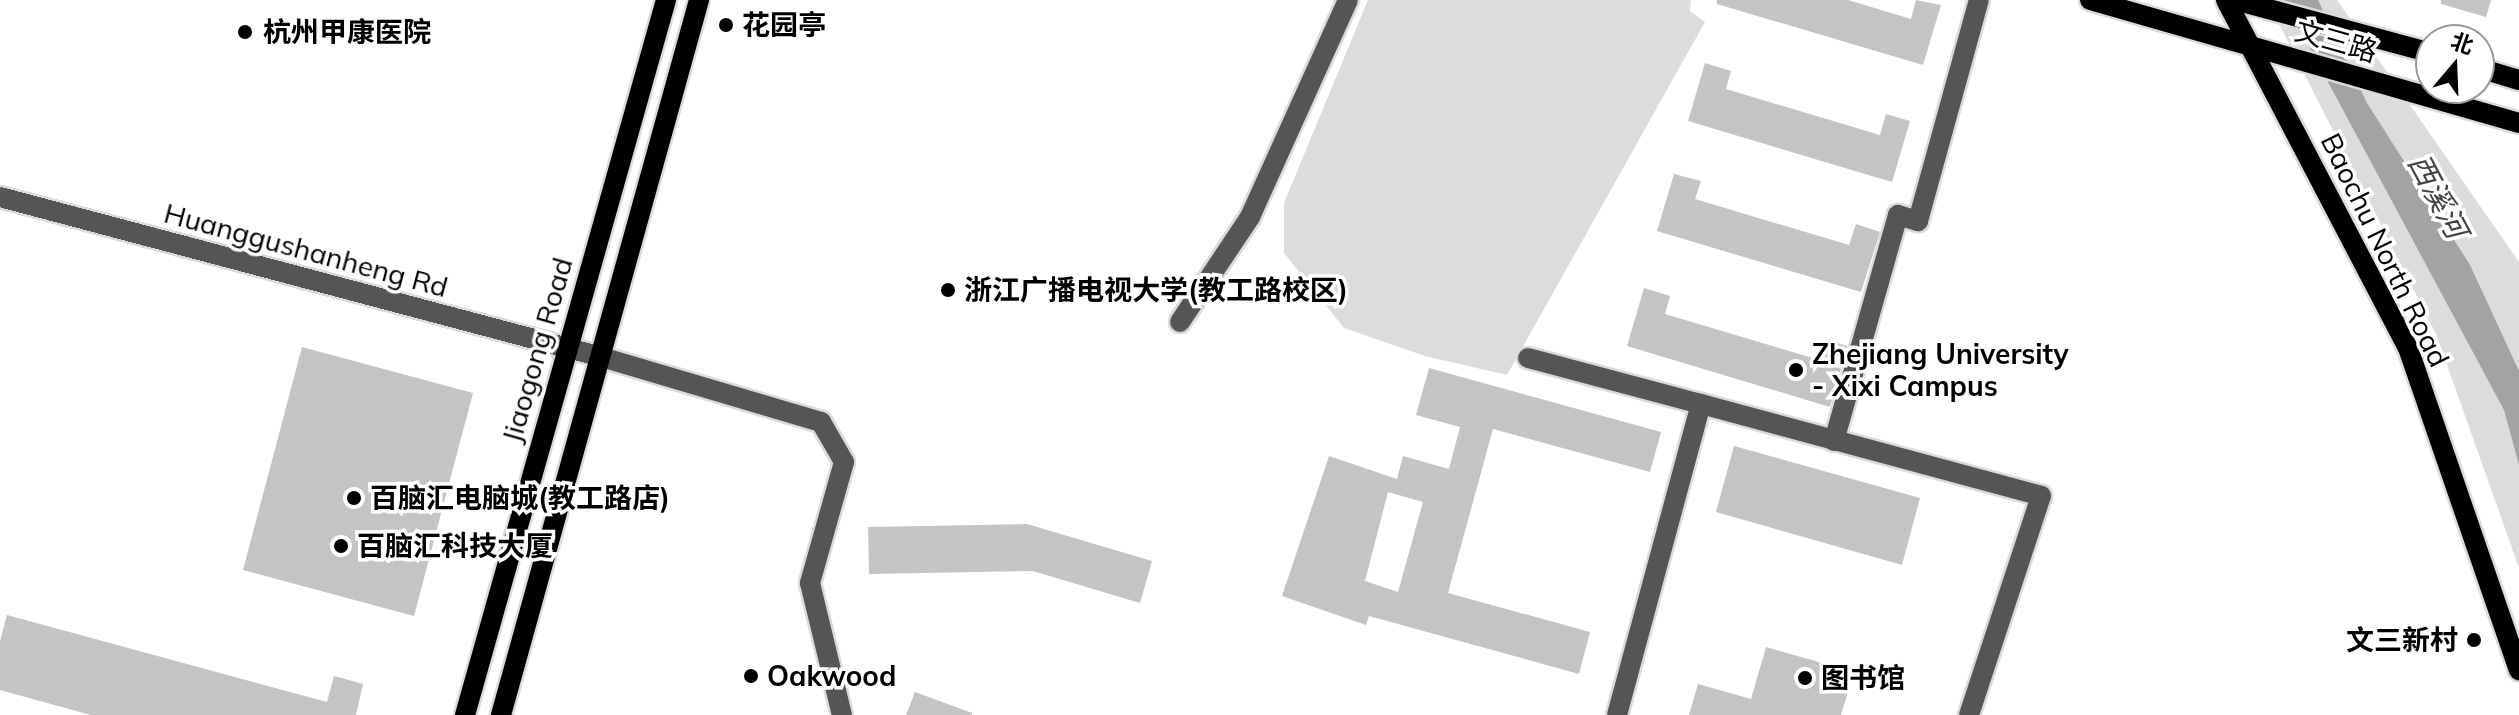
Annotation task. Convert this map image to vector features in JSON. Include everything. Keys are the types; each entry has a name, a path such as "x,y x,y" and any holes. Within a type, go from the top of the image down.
{"main road":[{"name":"Jiaogong Road","path":"465,715 666,0"},
{"path":"501,715 699,0"},
{"name":"文三路","path":"2090,0 2519,123"},
{"name":"Baochu North Road","path":"2226,0 2408,348 2519,670"},
{"path":"2235,0 2415,48"},
{"path":"2495,73 2519,80"}],"street":[{"path":"1180,322 1250,217 1348,0"},
{"path":"1834,441 1898,215 1918,221 1979,0"},
{"name":"Huanggushanheng Rd","path":"0,197 598,356 821,422 844,462 810,583 842,715"},
{"path":"1528,358 2041,496 1969,715"},
{"path":"1617,715 1701,404"}],"shaded area":[{"path":"1368,0 1691,0 1690,11 1705,22 1507,375 1425,356 1344,328 1284,253 1284,203"},
{"path":"2267,0 2337,0 2519,262 2519,568 2436,334"},
{"path":"2284,0 2318,0 2367,103 2470,265 2519,371 2519,465 2504,410"}],"building":[{"path":"1717,0 1848,0 1911,19 1916,0 1941,5 1923,65 1717,4"},
{"path":"2441,0 2491,0 2486,17 2441,4"},
{"path":"1705,63 1731,71 1726,89 1880,135 1886,114 1910,121 1892,182 1688,121"},
{"path":"1674,174 1701,181 1695,199 1849,245 1856,224 1880,232 1861,292 1657,231"},
{"path":"1644,288 1670,296 1665,314 1819,360 1825,339 1847,346 1830,407 1627,346"},
{"name":"百脑汇电脑城(教工路店)","path":"302,347 473,393 414,616 243,570"},
{"path":"1429,368 1661,432 1650,472 1493,429 1448,593 1590,632 1579,674 1369,616 1366,625 1282,596 1329,456 1397,479 1403,456 1449,469 1460,427 1416,415","holes":["1388,492 1423,502 1398,592 1365,581"]},
{"path":"1734,446 1920,498 1902,565 1716,512"},
{"path":"1027,524 1152,561 1140,603 1033,571 869,574 868,527"},
{"path":"7,615 327,702 334,676 363,684 356,715 91,715 0,690 0,641"},
{"name":"图书馆","path":"1766,647 1854,672 1841,715 1689,715 1698,684 1751,699"},
{"path":"915,692 972,713 972,715 906,715"}],"place":[{"name":"花园亭","path":"726,25"},
{"name":"杭州甲康医院","path":"245,32"},
{"name":"浙江广播电视大学(教工路校区)","path":"948,290"},
{"name":"Zhejiang University - Xixi Campus","path":"1796,370"},
{"name":"百脑汇电脑城(教工路店)","path":"354,498"},
{"name":"百脑汇科技大厦","path":"341,546"},
{"name":"文三新村","path":"2474,640"},
{"name":"Oakwood","path":"751,676"},
{"name":"图书馆","path":"1805,678"}],"water label":[{"name":"西溪河","path":"2438,196"}]}
